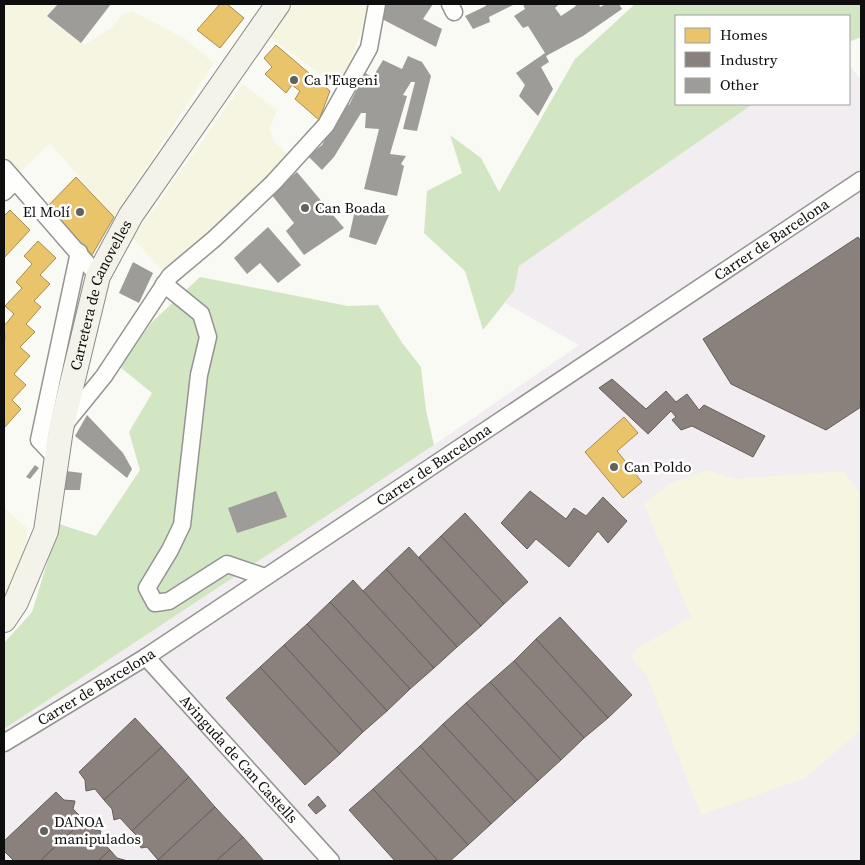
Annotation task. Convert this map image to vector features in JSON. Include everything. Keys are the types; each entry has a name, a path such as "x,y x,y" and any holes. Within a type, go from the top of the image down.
{"street":[{"name":"Carretera de Canovelles","path":"4,620 16,602 46,531 61,429 98,276 131,216 278,4"},
{"path":"61,429 104,376 170,276 214,240 273,183 326,125 369,48 377,4"},
{"path":"4,168 9,187 79,252 98,276"},
{"name":"Carrer de Barcelona","path":"4,743 146,656 861,180"},
{"path":"57,459 39,440 79,252"},
{"path":"164,284 201,314 208,338 199,375 182,525 170,550 147,588 155,603 168,601 227,564 265,577"},
{"name":"Avinguda de Can Castells","path":"146,656 331,861"}],"shaded area":[{"path":"850,66 861,80 861,861 4,861 4,729 434,445 579,345 505,303 514,291 519,266 752,105 850,105"}],"green space":[{"path":"4,4 58,4 47,17 84,45 112,27 124,13 132,11 184,38 214,63 114,217 50,143 17,175 4,159"},
{"path":"291,4 371,4 340,89 270,37"},
{"path":"635,4 861,4 861,37 850,42 850,15 675,15 675,105 752,105 519,266 514,291 483,330 465,271 424,233 427,191 462,173 450,135 481,158 499,192 575,59"},
{"path":"243,84 277,110 269,129 274,141 293,160 230,224 161,270 133,238"},
{"path":"200,277 348,306 378,305 403,344 421,367 426,410 434,445 4,729 4,643 32,612 59,524 96,536 140,470 129,432 152,393 120,367 152,322"},
{"path":"707,470 735,479 843,471 861,494 861,730 805,778 701,815 648,678 631,656 638,648 691,617 644,504 669,484"},
{"path":"4,508 28,529 22,562 4,598"}],"building: Homes":[{"path":"220,4 227,4 244,18 220,48 197,30"},
{"name":"Ca l'Eugeni","path":"276,45 330,91 319,120 295,99 300,91 292,85 286,93 265,74 272,67 264,58"},
{"name":"El Molí","path":"76,177 114,217 92,255 47,207"},
{"path":"10,210 30,230 4,258 4,216"},
{"path":"38,241 56,258 40,275 50,284 34,301 41,307 26,324 35,332 20,347 30,356 14,374 26,385 12,400 21,409 4,428 4,326 14,314 5,306 22,288 16,282 32,264 24,256"},
{"name":"Can Poldo","path":"624,417 638,433 617,451 642,482 623,498 585,452"}],"building: Industry":[{"path":"858,237 861,241 861,407 826,430 731,384 703,339"},
{"path":"612,379 646,409 666,391 676,402 687,394 699,410 704,405 765,436 753,457 692,426 681,430 672,420 676,417 671,411 648,434 599,388"},
{"path":"530,491 566,519 574,508 586,516 603,497 627,521 608,543 598,531 569,567 536,539 527,549 501,523"},
{"path":"465,513 528,582 504,604 441,536"},
{"path":"441,536 504,604 481,626 419,557"},
{"path":"409,547 481,626 457,647 386,569"},
{"path":"386,569 457,647 434,668 363,591"},
{"path":"353,580 434,668 410,689 330,602"},
{"path":"330,602 410,689 387,711 307,624"},
{"path":"560,617 632,695 608,718 536,639"},
{"path":"307,624 387,711 363,732 284,645"},
{"path":"536,639 608,718 584,738 514,661"},
{"path":"284,645 363,732 340,754 260,667"},
{"path":"514,661 584,738 561,760 490,682"},
{"path":"260,667 340,754 305,785 226,698"},
{"path":"490,682 561,760 538,781 466,703"},
{"path":"466,703 538,781 515,802 443,724"},
{"path":"135,718 162,747 104,800 95,789 86,791 85,780 79,772"},
{"path":"443,724 515,802 491,824 420,746"},
{"path":"420,746 491,824 468,845 397,767"},
{"path":"162,747 189,777 132,831 120,818 114,820 112,809 104,800"},
{"path":"397,767 468,845 450,861 438,861 373,789"},
{"path":"189,777 215,807 158,860 147,847 141,848 139,838 132,831"},
{"path":"373,789 438,861 395,861 349,810"},
{"name":"DANOA manipulados","path":"56,792 64,800 75,801 73,809 84,820 40,861 14,861 4,851 4,841"},
{"path":"318,796 326,806 316,814 308,805"},
{"path":"215,807 243,837 216,861 158,860"},
{"path":"84,820 91,829 101,831 99,838 110,850 98,861 40,861"},
{"path":"243,837 264,861 216,861"},
{"path":"110,850 117,858 128,861 98,861"}],"building: Other":[{"path":"58,4 111,4 81,43 47,16"},
{"path":"385,4 433,4 423,19 442,29 436,47 378,17"},
{"path":"485,4 515,4 489,17 490,22 473,29 465,16 486,6"},
{"path":"523,4 559,4 555,8 561,16 576,6 574,4 599,4 600,7 606,4 619,4 622,9 583,36 546,56 549,62 541,67 553,89 538,116 519,96 525,85 516,73 545,53 528,26 523,28 514,16 525,9"},
{"path":"408,56 422,62 431,76 417,131 403,129 415,82 411,82 403,95 407,96 390,154 406,156 401,164 404,166 397,196 364,189 379,129 365,128 366,113 361,113 334,157 322,170 308,156 322,145 345,104 349,105 365,73 373,77 383,60 402,69"},
{"name":"Can Boada","path":"297,172 344,228 304,255 286,231 294,223 271,194"},
{"path":"355,210 389,215 376,245 349,237"},
{"path":"268,227 301,265 278,283 260,263 247,274 234,258"},
{"path":"133,262 153,273 139,303 119,293"},
{"path":"87,415 123,453 132,469 127,478 75,436"},
{"path":"35,465 39,468 30,479 26,477"},
{"path":"66,471 82,473 80,490 65,490"},
{"path":"276,491 287,517 237,533 228,508"}],"place":[{"name":"Ca l'Eugeni","path":"294,80"},
{"name":"Can Boada","path":"305,208"},
{"name":"El Molí","path":"80,212"},
{"name":"Can Poldo","path":"614,467"},
{"name":"DANOA manipulados","path":"44,831"}]}
